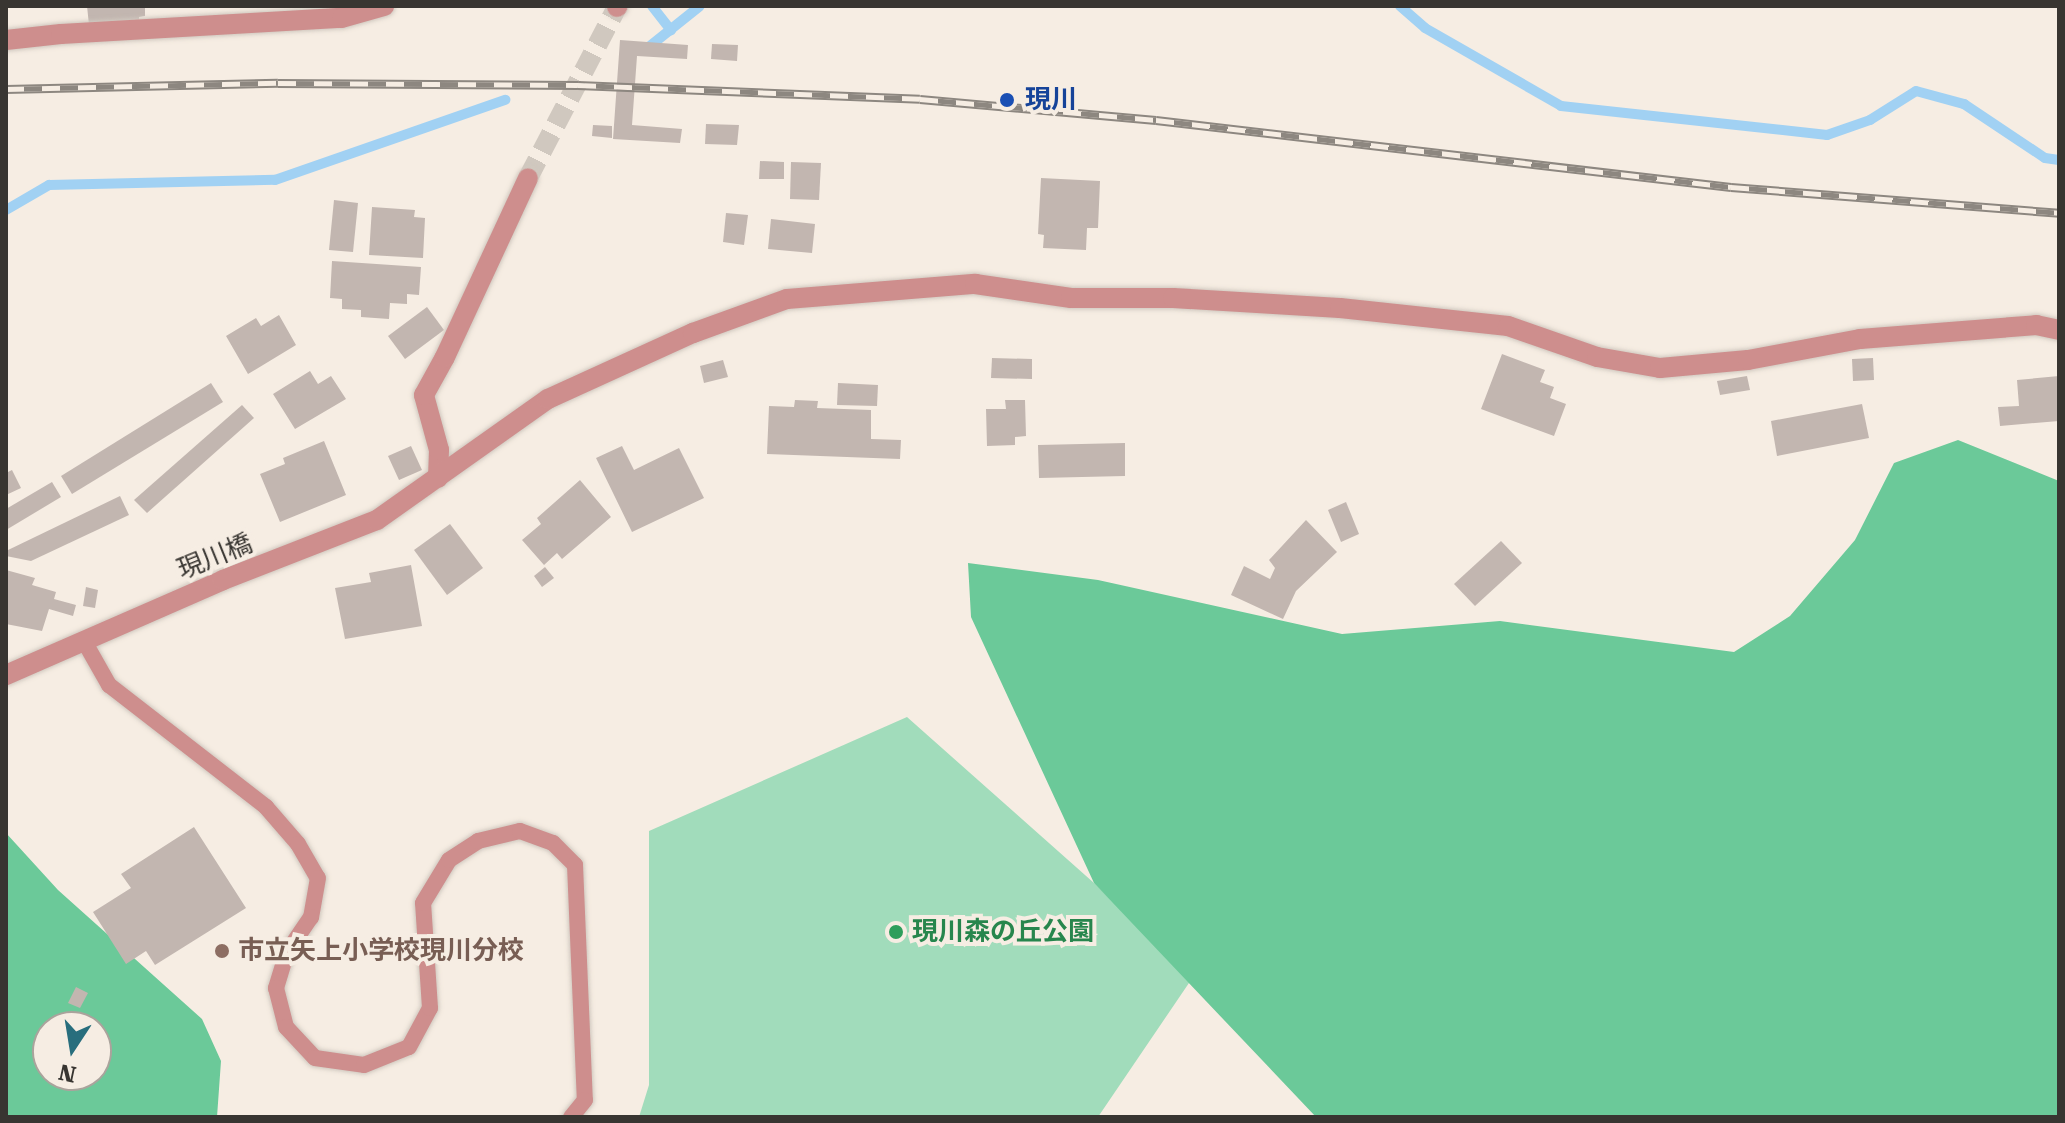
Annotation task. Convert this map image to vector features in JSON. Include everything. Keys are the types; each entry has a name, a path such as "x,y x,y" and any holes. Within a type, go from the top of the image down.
{"street":[{"path":"6,40 342,18 384,6"},
{"path":"438,478 439,450 424,395 528,178"},
{"name":"現川橋","path":"6,675 223,580 377,520 548,399 693,333 787,299 975,284 1071,298 1173,298 1398,314 1508,326 1597,357 1660,368 1748,360 1860,339 2036,325 2059,330"}],"lane":[{"path":"84,641 109,685 266,807 298,844 318,878 311,917 287,952 276,988 286,1027 315,1058 364,1065 409,1047 430,1008 423,903 449,860 478,841 520,831 553,843 575,865 585,1100 571,1117"}],"green space":[{"path":"1958,440 2059,481 2059,1117 1316,1117 1094,883 971,617 968,563 1098,580 1342,634 1500,621 1734,652 1790,616 1855,540 1894,463"},
{"name":"現川森の丘公園","path":"907,717 1094,883 1191,980 1098,1117 639,1117 649,1085 649,831"},
{"path":"6,833 58,890 202,1019 221,1061 217,1117 6,1117"}],"building":[{"path":"87,6 145,6 145,16 139,17 139,22 89,25"},
{"path":"620,40 688,45 687,59 637,56 632,125 682,129 680,143 613,139"},
{"path":"712,44 738,45 737,61 711,59"},
{"path":"706,124 739,125 737,145 705,144"},
{"path":"593,125 612,126 612,138 592,136"},
{"path":"760,161 784,162 784,179 759,179"},
{"path":"791,162 821,163 819,200 790,199"},
{"path":"1041,178 1100,181 1098,228 1087,228 1086,250 1043,248 1044,235 1038,234"},
{"path":"334,200 358,203 353,252 329,250"},
{"path":"372,207 415,210 414,217 425,218 423,258 369,255"},
{"path":"726,213 748,215 744,245 723,242"},
{"path":"771,219 815,224 812,253 768,249"},
{"path":"332,261 421,267 419,295 407,294 407,304 390,303 389,319 361,317 361,310 342,309 342,299 330,298"},
{"path":"427,307 444,330 405,359 388,336"},
{"path":"279,315 296,345 248,374 226,336 256,318 261,326"},
{"path":"1502,354 1545,370 1540,382 1554,387 1550,398 1566,404 1554,436 1481,409"},
{"path":"992,358 1032,359 1032,379 991,378"},
{"path":"1873,358 1874,380 1853,381 1852,359"},
{"path":"723,360 728,377 704,383 700,366"},
{"path":"310,371 318,384 331,376 346,399 295,429 273,394"},
{"path":"1747,376 1750,390 1720,395 1717,381"},
{"path":"2059,376 2059,421 2000,426 1998,407 2019,406 2017,380"},
{"path":"211,383 223,402 72,494 61,476"},
{"path":"838,383 878,385 877,406 837,405"},
{"path":"795,400 818,401 817,408 871,410 871,439 901,440 900,459 767,454 769,406 794,407"},
{"path":"1005,400 1025,400 1026,436 1015,437 1015,445 987,446 986,409 1006,409"},
{"path":"1862,404 1869,438 1777,456 1771,421"},
{"path":"242,405 254,418 147,513 134,500"},
{"path":"324,441 346,495 280,522 260,474 285,464 283,458"},
{"path":"1125,443 1125,476 1039,478 1038,445"},
{"path":"411,446 422,470 399,480 388,456"},
{"path":"622,446 634,470 679,448 704,498 632,532 596,458"},
{"path":"12,470 21,488 6,495 6,473"},
{"path":"580,480 611,517 562,559 557,553 544,565 522,540 541,524 537,518"},
{"path":"52,482 61,497 6,530 6,509"},
{"path":"120,496 129,515 31,561 6,556 6,551"},
{"path":"1346,502 1359,534 1341,542 1328,510"},
{"path":"1306,520 1337,552 1296,591 1283,619 1231,595 1244,566 1270,579 1275,568 1269,560"},
{"path":"450,524 483,568 447,595 414,550"},
{"path":"1501,541 1522,563 1475,606 1454,584"},
{"path":"411,565 422,626 345,639 335,588 371,582 369,573"},
{"path":"545,567 554,578 542,587 534,576"},
{"path":"6,570 35,578 32,585 56,592 54,599 76,605 73,616 49,609 42,631 6,624"},
{"path":"86,587 98,590 95,608 83,606"},
{"path":"194,827 246,908 155,965 146,951 126,964 93,912 131,888 121,874"},
{"path":"76,987 88,993 80,1008 68,1003"}],"waterway":[{"path":"652,6 671,30"},
{"path":"645,50 700,6"},
{"path":"1400,6 1425,28 1561,106 1827,135 1870,120 1916,91 1964,104 2045,158 2059,160"},
{"path":"6,210 49,185 275,180 505,100"}],"tunnel":[{"path":"528,178 617,7"}],"railway":[{"path":"6,89 278,83 578,85 920,99 1156,120 1731,187 2059,213"}],"place":[{"name":"現川","path":"1007,100"},
{"name":"現川森の丘公園","path":"896,932"},
{"name":"市立矢上小学校現川分校","path":"222,951"}]}
